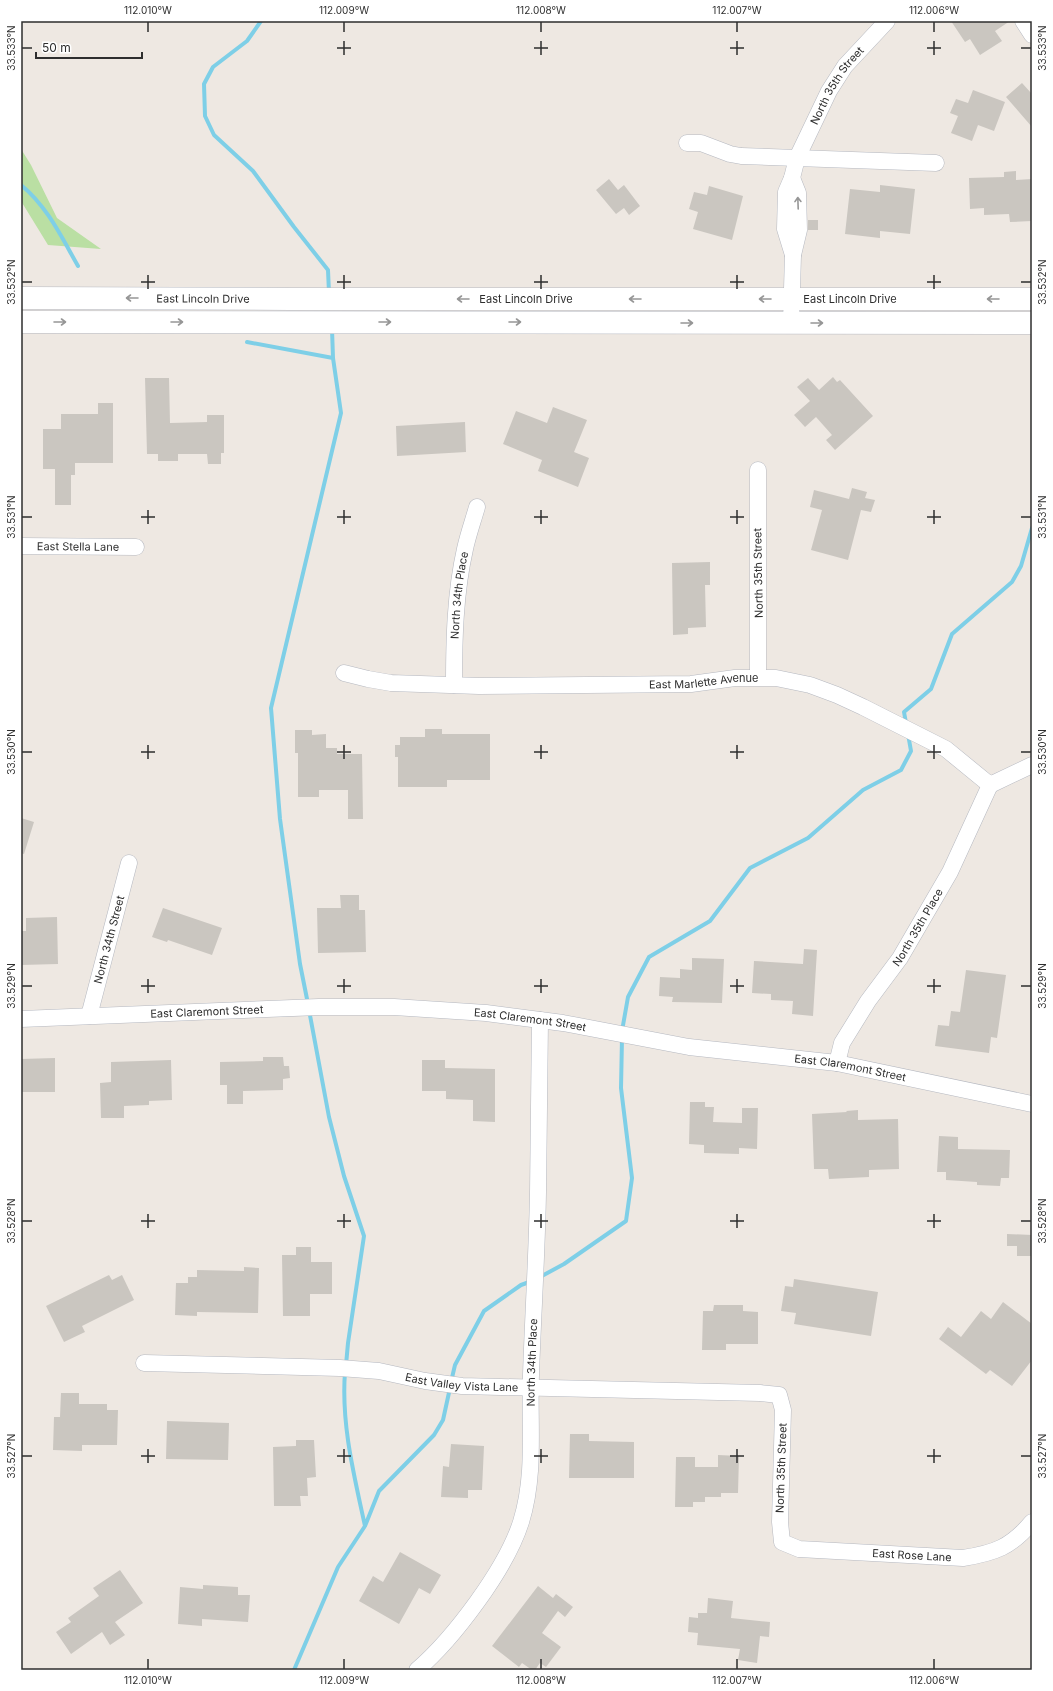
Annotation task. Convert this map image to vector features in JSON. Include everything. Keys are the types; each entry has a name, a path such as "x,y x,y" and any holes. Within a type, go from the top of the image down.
{"main road":[{"name":"East Lincoln Drive","path":"21,298 1032,299"},
{"path":"301,299 301,322"},
{"name":"East Lincoln Drive","path":"21,322 1032,323"}],"street":[{"name":"North 35th Street","path":"791,323 793,255 799,230 798,194 792,178 797,158 829,91 845,66 887,21"},
{"path":"1023,21 1032,35"},
{"path":"688,143 701,143 730,154 741,156 936,163"},
{"name":"North 35th Street","path":"758,470 758,678"},
{"name":"North 34th Place","path":"454,685 454,643 458,593 465,549 477,507"},
{"name":"East Stella Lane","path":"21,546 136,547"},
{"name":"East Marlette Avenue","path":"344,673 391,683 454,685 691,684 735,678 776,678 810,685 837,695 907,729 946,749 990,785"},
{"path":"990,785 1032,765"},
{"name":"North 35th Place","path":"837,1063 842,1043 868,1001 900,958 950,872 990,785"},
{"name":"North 34th Street","path":"89,1016 129,863"},
{"name":"East Claremont Street","path":"21,1019 319,1007 394,1007 486,1013 563,1023 689,1047 837,1063 1032,1104"},
{"name":"North 34th Place","path":"417,1670 431,1658 474,1605 510,1549 521,1523 527,1496 530,1465 530,1386 538,1194 540,1020"},
{"name":"East Valley Vista Lane","path":"144,1363 361,1369 462,1386 530,1386 760,1393 779,1395"},
{"name":"North 35th Street","path":"779,1395 783,1410 780,1522 782,1542"},
{"name":"East Rose Lane","path":"782,1542 799,1549 963,1558 985,1555 1005,1546 1020,1536 1032,1522"}],"green space":[{"path":"21,149 31,165 57,218 101,249 48,245 21,201"}],"building":[{"path":"951,21 1010,21 995,31 1002,41 980,55 970,39 965,42"},
{"path":"1022,83 1032,94 1032,127 1006,97"},
{"path":"973,90 1005,102 994,131 978,125 972,141 951,133 958,116 950,113 956,99 968,103"},
{"path":"1016,171 1016,180 1032,179 1032,221 1010,222 1009,214 984,215 984,208 970,209 969,178 1004,177 1004,172"},
{"path":"609,179 618,190 624,185 640,206 629,215 624,208 616,214 596,190"},
{"path":"880,185 915,189 910,234 880,231 880,238 845,234 850,189 880,192"},
{"path":"709,186 743,196 732,240 693,229 698,212 689,209 694,192 707,195"},
{"path":"808,220 818,220 818,230 808,230"},
{"path":"833,377 837,382 840,380 873,416 835,450 826,440 832,435 816,417 805,427 794,415 810,401 797,387 808,378 819,390"},
{"path":"145,378 169,378 170,423 207,422 207,415 224,415 224,453 221,453 221,464 208,464 207,454 178,454 178,461 158,461 158,454 147,454"},
{"path":"98,403 113,403 113,463 75,463 75,475 71,475 71,505 55,505 55,469 43,469 43,429 61,429 61,414 98,414"},
{"path":"553,407 587,420 574,452 589,458 578,487 538,471 542,460 503,444 516,411 547,423"},
{"path":"465,422 466,452 397,456 396,426"},
{"path":"852,488 867,492 865,498 875,500 871,512 861,510 848,560 811,550 822,510 810,507 814,490 849,499"},
{"path":"710,562 710,585 705,585 706,627 688,628 688,634 673,635 672,563"},
{"path":"425,729 442,729 442,734 490,734 490,780 447,780 447,787 398,787 398,757 395,757 395,745 400,745 400,737 425,737"},
{"path":"295,730 312,730 312,735 326,734 326,748 337,748 337,754 362,754 363,819 348,819 348,790 319,790 319,797 298,797 298,753 295,753"},
{"path":"21,818 34,822 24,854 21,853"},
{"path":"340,895 359,895 359,910 365,910 366,952 318,953 317,908 341,908"},
{"path":"163,908 222,928 212,955 168,940 167,942 152,937"},
{"path":"57,917 58,964 21,965 21,931 26,931 26,918"},
{"path":"804,949 817,950 813,1016 792,1014 793,1001 771,1000 771,994 752,993 754,961 803,964"},
{"path":"692,958 724,959 722,1003 672,1002 673,997 659,996 660,977 680,978 680,969 692,970"},
{"path":"966,970 1006,975 997,1038 991,1037 989,1053 935,1046 938,1025 949,1026 951,1011 960,1012"},
{"path":"263,1057 283,1057 284,1066 289,1066 290,1078 283,1079 283,1090 243,1091 243,1104 227,1104 227,1085 220,1085 220,1062 263,1061"},
{"path":"55,1058 55,1092 21,1092 21,1059"},
{"path":"171,1060 172,1100 149,1101 149,1105 124,1106 124,1118 101,1118 100,1083 111,1082 111,1062"},
{"path":"422,1060 445,1060 445,1068 495,1069 495,1122 473,1121 473,1100 446,1099 446,1091 422,1091"},
{"path":"690,1102 705,1102 705,1107 714,1107 713,1122 742,1123 742,1108 758,1108 757,1149 739,1148 739,1154 704,1153 704,1145 689,1144"},
{"path":"858,1110 858,1120 898,1119 899,1169 869,1170 869,1177 829,1179 828,1169 814,1169 812,1114"},
{"path":"939,1136 958,1137 958,1149 1010,1150 1009,1178 1001,1178 1000,1186 977,1185 977,1182 946,1180 946,1172 937,1172"},
{"path":"1007,1234 1032,1235 1032,1256 1017,1256 1017,1246 1007,1246"},
{"path":"296,1247 311,1247 311,1262 332,1262 332,1294 310,1294 310,1316 283,1316 282,1255 296,1255"},
{"path":"244,1267 259,1268 258,1313 197,1312 197,1316 175,1315 176,1283 188,1283 188,1277 197,1277 197,1270 244,1271"},
{"path":"109,1275 112,1280 122,1275 134,1300 82,1326 85,1332 64,1342 46,1306"},
{"path":"794,1279 878,1292 871,1336 794,1324 796,1313 781,1311 785,1286 793,1287"},
{"path":"1003,1302 1032,1324 1032,1360 1012,1386 990,1370 986,1374 939,1339 948,1327 961,1337 981,1311 991,1319"},
{"path":"714,1305 743,1305 743,1311 758,1312 758,1344 726,1344 726,1350 702,1350 703,1311 713,1311"},
{"path":"61,1393 79,1393 79,1404 107,1404 107,1410 118,1410 117,1445 82,1445 82,1451 53,1450 54,1417 60,1417"},
{"path":"167,1421 229,1423 228,1460 166,1459"},
{"path":"570,1434 589,1434 589,1441 634,1442 634,1478 569,1478"},
{"path":"296,1440 314,1440 316,1477 307,1478 308,1496 300,1496 301,1506 274,1506 273,1447 296,1446"},
{"path":"451,1444 484,1446 482,1490 468,1490 468,1498 441,1497 443,1466 449,1467"},
{"path":"718,1455 739,1456 738,1493 721,1493 721,1497 705,1497 705,1502 693,1502 693,1507 675,1507 676,1457 695,1457 695,1467 718,1467"},
{"path":"400,1552 441,1575 430,1594 419,1588 399,1624 359,1601 373,1576 383,1582"},
{"path":"120,1570 143,1603 115,1622 125,1635 110,1645 102,1632 71,1654 56,1632 71,1622 68,1618 99,1596 93,1588"},
{"path":"203,1585 238,1587 238,1595 250,1595 248,1622 202,1619 202,1626 178,1624 180,1587 203,1589"},
{"path":"538,1586 553,1598 556,1594 573,1607 565,1617 558,1611 542,1633 561,1647 546,1667 540,1663 535,1670 532,1670 522,1663 519,1667 492,1646"},
{"path":"708,1598 733,1601 731,1618 770,1622 769,1637 760,1636 757,1663 738,1660 740,1649 697,1645 698,1633 688,1632 689,1617 698,1618 698,1613 707,1613"}],"waterway":[{"path":"261,21 247,41 213,67 204,84 205,116 214,135 253,171 328,270 329,293"},
{"path":"21,185 46,212 78,266"},
{"path":"308,1004 300,964 280,819 271,708 341,413 333,358 332,329"},
{"path":"247,342 333,358"},
{"path":"906,723 904,712 931,689 952,634 1012,582 1021,566 1032,528"},
{"path":"622,1031 628,997 649,957 710,921 750,868 808,838 863,790 901,770 911,751 908,734"},
{"path":"309,1010 329,1117 344,1176 364,1236 346,1365"},
{"path":"540,1277 564,1264 626,1221 632,1178 621,1088 622,1038"},
{"path":"451,1382 455,1365 484,1311 521,1285 532,1281"},
{"path":"345,1372 345,1411 349,1449 365,1526"},
{"path":"294,1670 338,1567 365,1526 379,1491 434,1435 443,1420 450,1388"}]}
